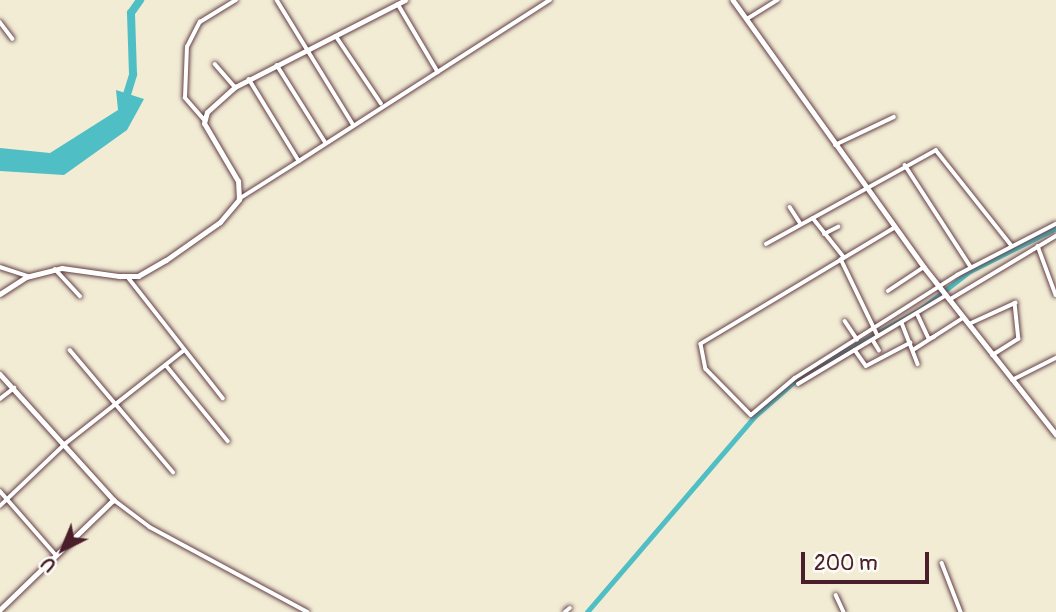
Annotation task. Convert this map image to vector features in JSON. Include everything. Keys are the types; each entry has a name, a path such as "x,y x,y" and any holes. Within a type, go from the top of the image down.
{"main road":[{"path":"119,276 128,277 220,222 239,199 238,181 204,120 235,87 405,0"}],"street":[{"path":"204,120 185,98 187,47 207,16 236,0"},
{"path":"277,0 353,124"},
{"path":"239,199 326,143 381,103 438,72 550,0"},
{"path":"733,0 946,297 1056,434"},
{"path":"747,19 768,2 776,0"},
{"path":"398,4 438,72"},
{"path":"0,22 13,39"},
{"path":"336,36 381,103"},
{"path":"215,64 235,87"},
{"path":"276,65 326,143"},
{"path":"249,79 299,161"},
{"path":"835,145 894,117"},
{"path":"766,244 905,165 940,151 1012,246"},
{"path":"905,165 971,267"},
{"path":"790,207 801,224"},
{"path":"813,218 843,258 874,329 879,350"},
{"path":"895,228 711,336 699,355 751,415 795,378 971,267 1056,224"},
{"path":"824,234 838,227"},
{"path":"797,384 1056,236"},
{"path":"1038,246 1056,295"},
{"path":"0,267 29,276"},
{"path":"888,291 924,267"},
{"path":"55,269 80,296"},
{"path":"0,294 29,276 55,269 119,276"},
{"path":"128,277 183,351 223,398"},
{"path":"968,325 1013,302 1019,339 993,355"},
{"path":"918,315 929,339 963,318"},
{"path":"845,321 857,339"},
{"path":"902,323 918,364"},
{"path":"913,350 931,344 937,336"},
{"path":"855,350 866,366 910,343"},
{"path":"931,344 935,350"},
{"path":"69,350 173,472"},
{"path":"0,506 65,444 116,407 183,351"},
{"path":"1012,380 1056,358"},
{"path":"166,365 228,441"},
{"path":"0,374 114,500 150,527 308,612"},
{"path":"0,400 14,388"},
{"path":"0,491 56,555"},
{"path":"0,610 114,500"},
{"path":"942,563 961,612"},
{"path":"836,595 845,612"},
{"path":"565,612 570,608"}],"water":[{"path":"116,90 144,99 127,130 64,175 0,171 0,148 50,153 118,110"}],"waterway":[{"path":"125,101 133,74 131,13 140,0"},
{"path":"587,612 755,416 803,374 921,309 970,271 1056,228"}]}
